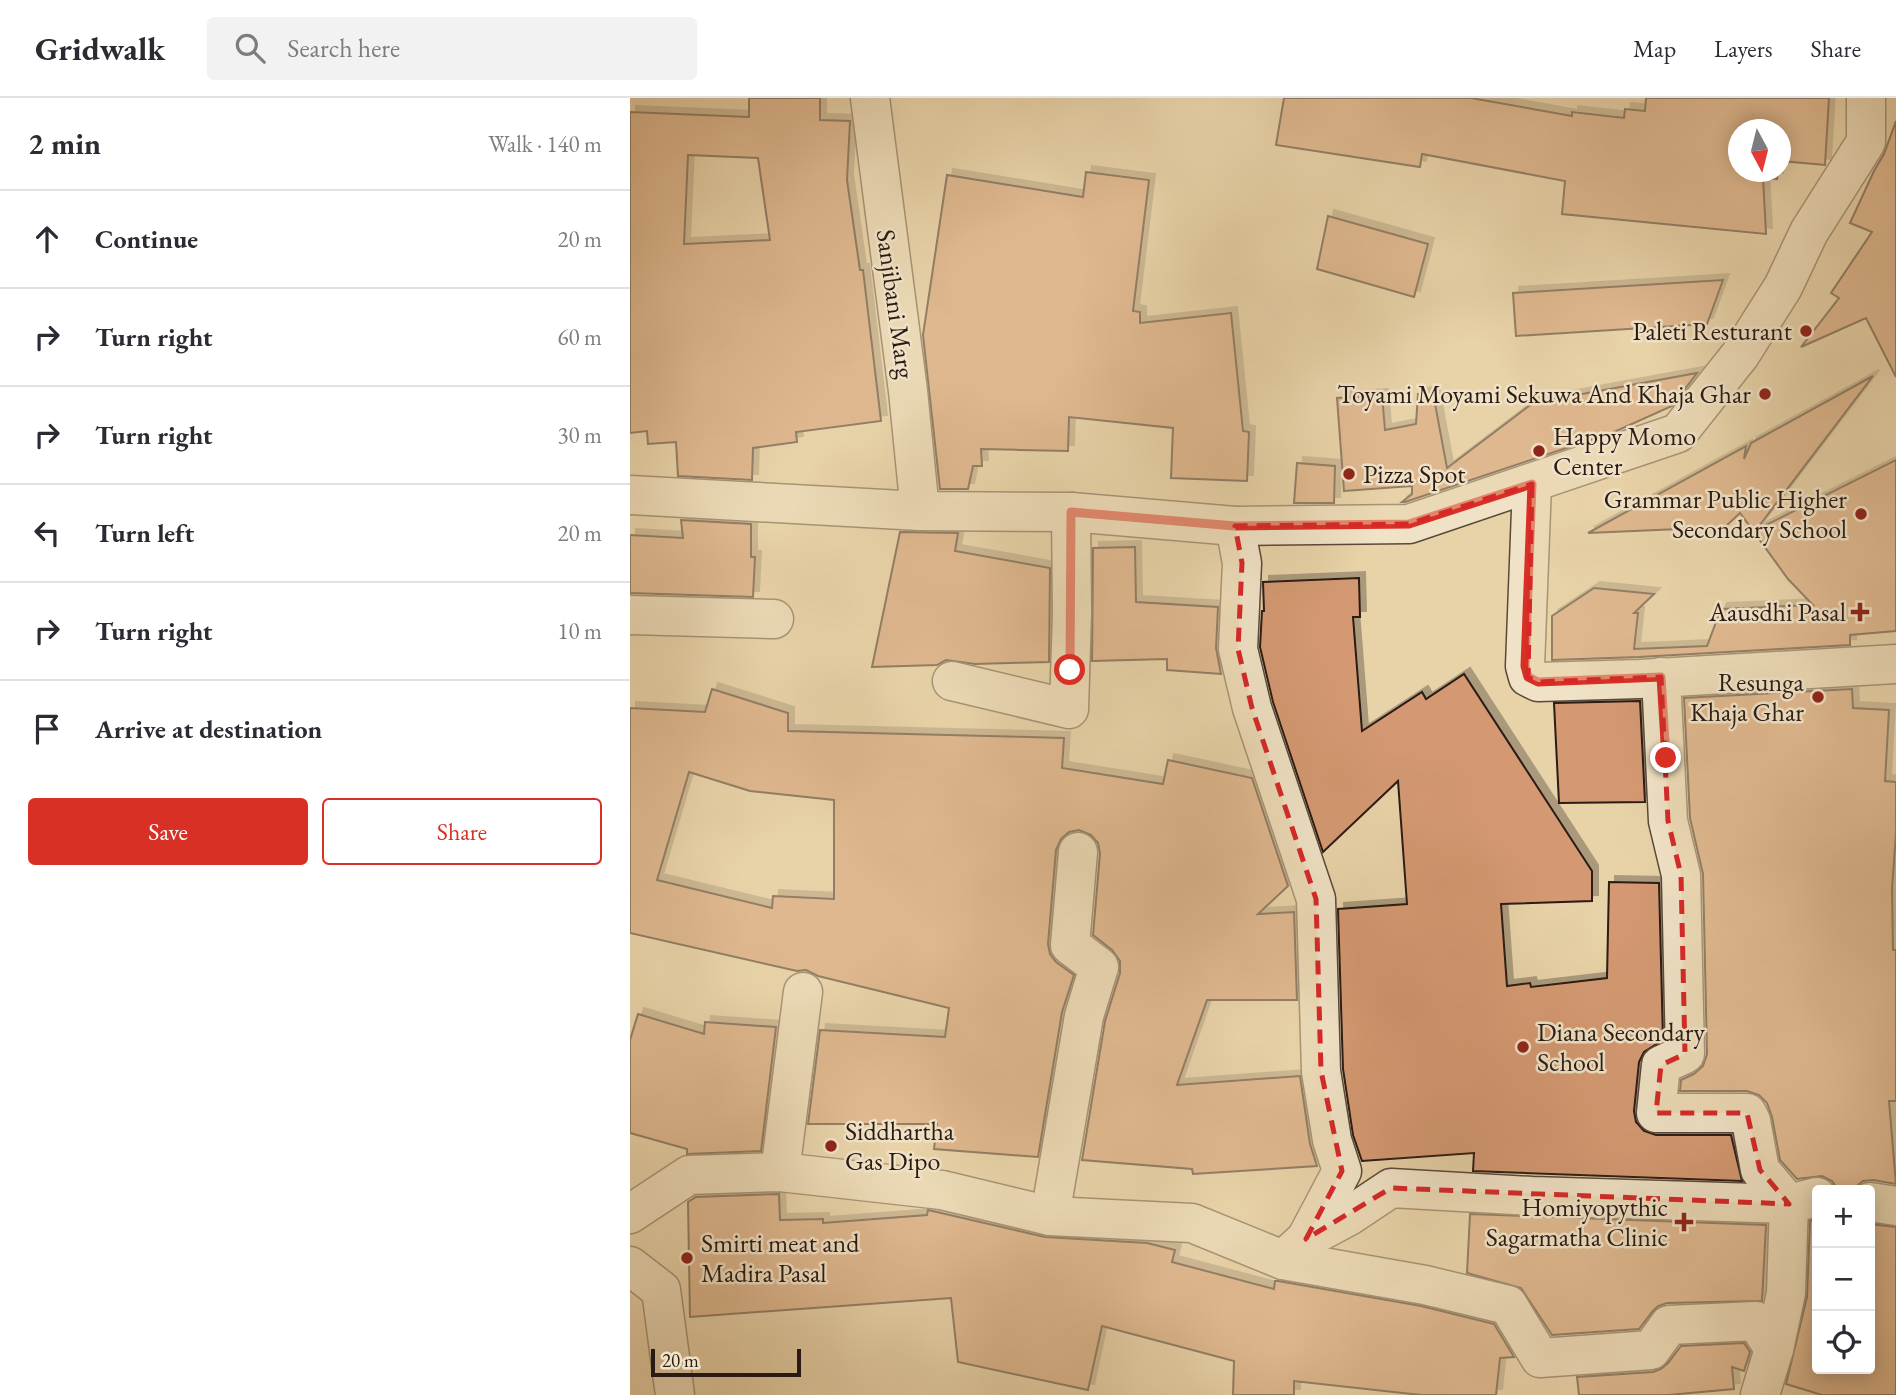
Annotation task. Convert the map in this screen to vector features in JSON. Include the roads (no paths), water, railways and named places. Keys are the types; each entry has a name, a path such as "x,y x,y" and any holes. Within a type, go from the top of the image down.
{"street":[{"name":"Sanjibani Marg","path":"870,98 908,391 920,511"},
{"path":"630,495 920,511 1071,512 1235,526 1409,524 1678,433 1740,355 1783,287 1809,232 1866,142 1866,98"},
{"path":"1532,484 1525,666 1528,677 1538,682 1896,664"},
{"path":"952,681 1069,709 1071,512"},
{"path":"1235,526 1242,563 1238,649 1252,708 1316,899 1321,1071 1332,1140 1342,1171 1294,1249"},
{"path":"630,615 774,619"},
{"path":"1661,677 1668,821 1681,875 1685,1054 1661,1065 1656,1113 1747,1113 1751,1121 1760,1170 1803,1201"},
{"path":"1050,1216 1084,1016 1100,967 1070,945 1079,852"},
{"path":"780,1172 803,992"},
{"path":"630,1214 689,1175 780,1172 942,1190 1050,1216 1192,1223 1508,1305 1540,1358 1651,1349 1669,1325 1756,1321 1774,1349"},
{"path":"1294,1249 1391,1188 1532,1196 1803,1201"},
{"path":"1760,1395 1774,1349 1803,1201"},
{"path":"1875,1203 1896,1206"},
{"path":"630,1266 661,1290 675,1395"}],"place":[{"name":"Paleti Resturant","path":"1806,331"},
{"name":"Toyami Moyami Sekuwa And Khaja Ghar","path":"1765,394"},
{"name":"Happy Momo Center","path":"1539,451"},
{"name":"Pizza Spot","path":"1349,474"},
{"name":"Grammar Public Higher Secondary School","path":"1861,514"},
{"name":"Aausdhi Pasal","path":"1860,612"},
{"name":"Resunga Khaja Ghar","path":"1818,697"},
{"name":"Diana Secondary School","path":"1523,1047"},
{"name":"Siddhartha Gas Dipo","path":"831,1146"},
{"name":"Homiyopythic Sagarmatha Clinic","path":"1684,1222"},
{"name":"Smirti meat and Madira Pasal","path":"687,1258"}]}
